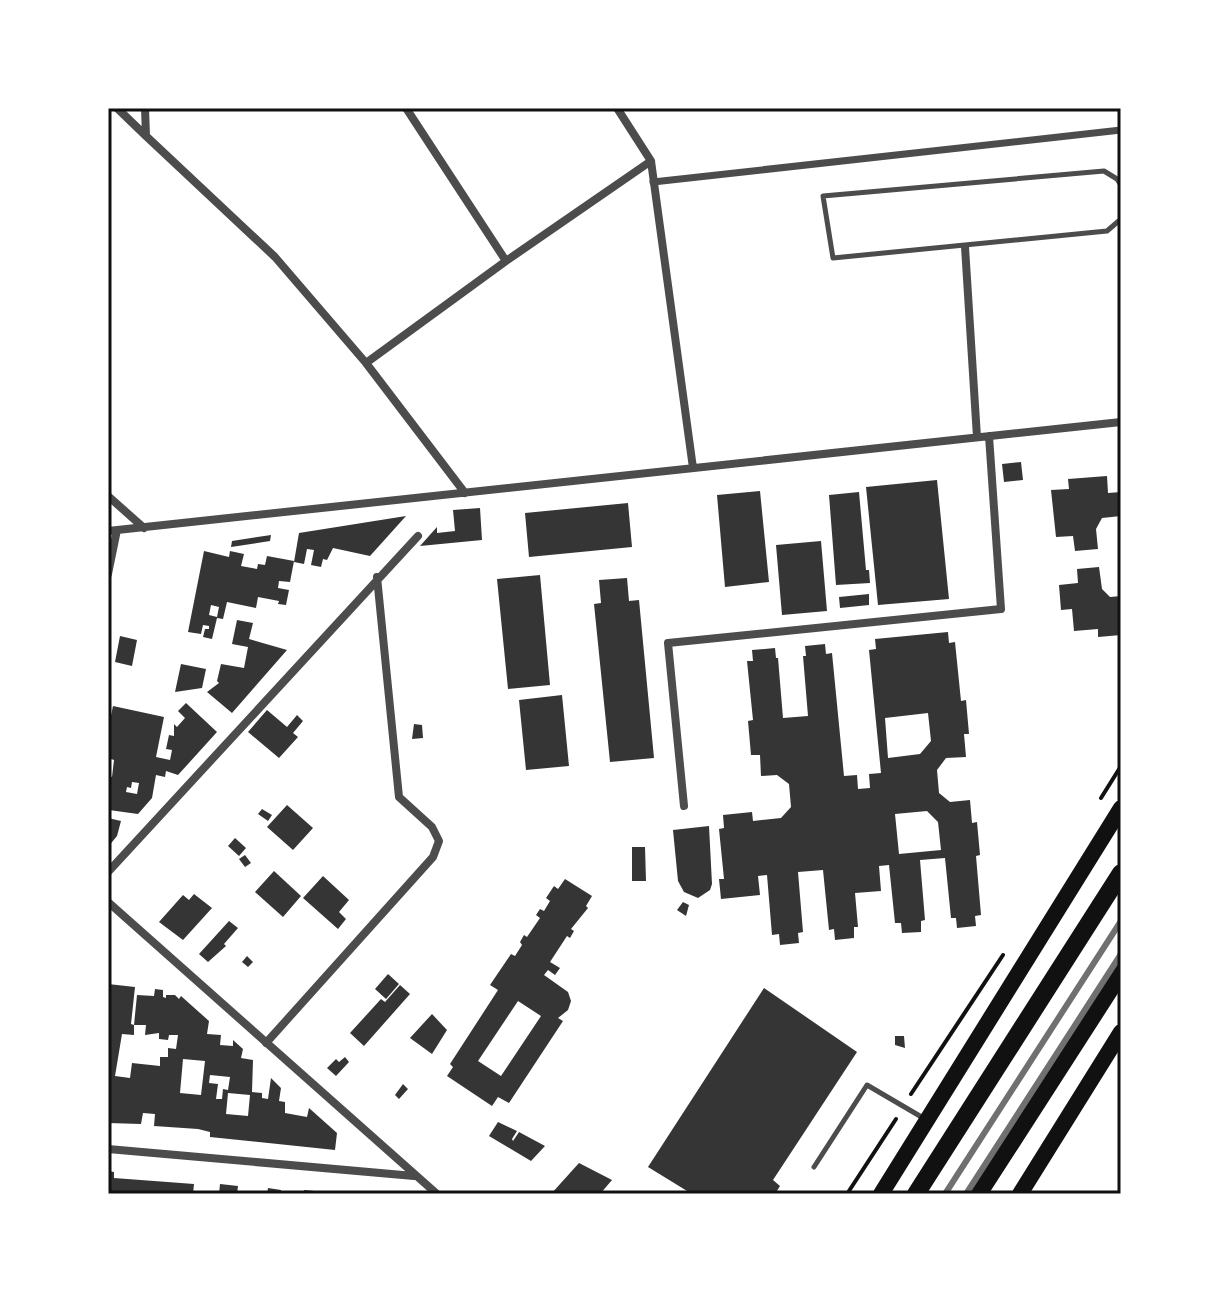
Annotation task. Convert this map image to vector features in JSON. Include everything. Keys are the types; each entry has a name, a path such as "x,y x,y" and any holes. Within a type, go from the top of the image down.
{"main road":[{"path":"881,1194 1121,808"},
{"path":"916,1194 1121,873"},
{"path":"978,1194 1121,972"},
{"path":"1020,1194 1121,1032"}],"street":[{"path":"117,108 275,257 366,363 465,493"},
{"path":"145,108 146,136"},
{"path":"406,108 506,261"},
{"path":"617,108 651,161 693,468"},
{"path":"653,182 1121,130"},
{"path":"366,363 651,161"},
{"path":"965,247 977,437"},
{"path":"108,574 112,531 1121,422"},
{"path":"684,806 668,643 1001,609 989,436"},
{"path":"108,496 144,528"},
{"path":"108,872 418,536"},
{"path":"266,1043 433,857 439,841 432,827 399,797 377,577"},
{"path":"108,902 437,1194"},
{"path":"108,1149 415,1176"}],"lane":[{"path":"1121,185 1104,171 823,196 833,258 1107,231 1121,219"},
{"path":"814,1167 867,1085 926,1119"}],"path":[{"path":"1099,801 1121,766"},
{"path":"847,1194 923,1072 1007,950"}],"building":[{"path":"1021,462 1023,480 1004,482 1002,464"},
{"path":"1107,476 1108,493 1121,492 1121,516 1102,518 1096,529 1098,549 1075,551 1073,536 1056,537 1051,490 1069,489 1068,479"},
{"path":"937,480 949,599 878,605 866,487"},
{"path":"760,491 769,582 725,587 717,495"},
{"path":"859,492 866,570 869,570 870,583 836,585 829,495"},
{"path":"628,503 632,547 529,557 525,513"},
{"path":"480,508 482,540 420,546 437,527 437,533 455,531 453,510"},
{"path":"406,516 370,556 333,548 327,560 323,559 321,567 311,565 314,550 307,549 304,564 294,562 299,533"},
{"path":"271,535 270,541 231,547 232,541"},
{"path":"821,541 827,611 782,615 776,545"},
{"path":"204,551 229,557 230,551 244,554 241,566 257,569 258,564 265,565 267,556 294,561 290,582 279,581 278,588 289,590 286,605 258,597 256,608 227,602 223,619 217,618 212,639 203,637 209,626 203,625 201,634 188,632","holes":["211,605 219,607 217,617 209,615"]},
{"path":"1099,567 1102,589 1110,597 1121,596 1121,635 1098,637 1098,629 1074,631 1072,609 1061,610 1059,585 1078,583 1077,569"},
{"path":"540,575 550,685 508,689 497,579"},
{"path":"627,578 629,601 639,600 654,758 610,762 594,604 601,603 599,580"},
{"path":"869,594 869,605 840,608 839,597"},
{"path":"237,620 253,623 249,639 287,650 232,713 207,692 219,683 221,664 244,668 248,647 232,644"},
{"path":"948,632 949,643 955,642 961,701 966,700 969,734 964,734 966,757 946,758 937,770 939,793 950,802 970,800 972,823 977,822 980,855 976,856 981,915 975,916 976,926 957,928 956,918 951,918 945,858 920,860 925,920 921,921 921,932 902,933 901,923 895,923 889,865 879,866 881,891 855,893 858,927 854,927 854,938 835,940 834,929 829,930 823,870 798,872 803,932 798,933 799,943 780,945 779,934 772,935 767,875 758,876 760,895 721,899 719,879 724,879 719,829 724,828 723,815 752,812 753,821 781,818 791,807 789,784 777,775 761,776 760,755 751,755 748,721 753,720 747,661 753,661 752,650 775,648 783,718 808,716 803,656 806,656 805,646 825,644 826,654 832,653 844,776 857,775 858,789 870,788 869,774 881,773 869,650 876,649 875,639","holes":["928,713 931,741 920,754 888,758 885,718","927,811 938,822 941,850 899,854 895,814"]},
{"path":"120,636 137,640 132,666 115,662"},
{"path":"181,664 206,669 202,688 175,692"},
{"path":"562,695 569,766 526,770 519,700"},
{"path":"186,703 217,732 178,775 166,771 165,777 156,775 152,798 138,814 109,810 108,776 112,777 114,760 108,758 108,730 113,706 164,717 156,757 170,760 172,750 166,749 169,735 174,736 174,724 177,727 185,718 178,711","holes":["132,782 139,783 137,794 126,792"]},
{"path":"267,710 287,727 297,715 303,721 293,733 298,737 279,758 248,732"},
{"path":"414,724 422,725 423,738 412,739"},
{"path":"287,805 313,828 293,850 267,827"},
{"path":"262,809 272,815 268,821 258,814"},
{"path":"108,818 121,821 117,836 108,847"},
{"path":"709,826 712,884 710,890 698,898 684,892 678,881 673,830"},
{"path":"235,838 246,848 239,856 228,846"},
{"path":"632,847 645,847 646,881 632,881"},
{"path":"245,855 251,863 245,867 239,859"},
{"path":"274,871 301,896 283,917 255,892"},
{"path":"323,876 349,900 339,912 346,919 338,929 303,898"},
{"path":"565,879 592,896 586,906 588,908 571,929 574,931 570,938 567,936 550,962 560,968 555,975 548,970 544,975 568,992 571,1001 568,1010 558,1018 563,1021 509,1103 498,1097 492,1106 447,1076 453,1067 450,1064 498,990 490,985 511,954 515,956 524,935 527,937 540,918 536,915 540,909 544,911 550,901 546,898 554,886 558,889","holes":["518,1001 541,1016 501,1076 478,1061"]},
{"path":"194,894 212,908 183,940 159,922 183,895 189,900"},
{"path":"683,902 689,905 686,916 677,910"},
{"path":"229,921 238,928 224,944 226,946 208,962 199,954"},
{"path":"247,956 253,962 248,967 242,962"},
{"path":"388,974 399,984 386,999 375,989"},
{"path":"108,984 135,987 131,1024 134,1025 137,995 154,996 155,989 163,990 163,997 166,998 166,995 175,995 179,999 181,996 209,1021 207,1034 221,1035 220,1045 233,1046 233,1040 243,1049 241,1058 253,1060 252,1092 262,1093 262,1098 268,1099 271,1078 281,1088 279,1101 285,1102 285,1113 307,1117 309,1108 337,1133 335,1150 210,1137 210,1132 198,1129 154,1126 155,1114 143,1113 141,1124 108,1123","holes":["134,1025 146,1025 145,1035 159,1033 159,1039 168,1040 169,1035 178,1035 176,1049 168,1048 168,1057 160,1057 160,1066 132,1063 130,1078 115,1076 122,1034 134,1035","183,1059 205,1061 201,1095 180,1093","210,1075 230,1077 228,1090 223,1089 222,1099 216,1099 218,1084 209,1083","228,1093 250,1095 248,1116 226,1114"]},
{"path":"400,985 410,994 364,1046 350,1033 381,999 385,1002"},
{"path":"764,988 857,1052 773,1180 780,1186 775,1194 692,1194 648,1167"},
{"path":"432,1014 447,1030 432,1054 410,1038"},
{"path":"895,1036 904,1036 905,1048 895,1045"},
{"path":"345,1057 349,1062 336,1076 327,1068 336,1059 339,1062"},
{"path":"403,1084 408,1089 399,1099 395,1095"},
{"path":"498,1122 517,1131 513,1141 519,1132 545,1146 531,1161 489,1136"},
{"path":"579,1163 612,1180 600,1194 551,1194"},
{"path":"108,1171 114,1172 114,1178 194,1184 193,1194 108,1194"},
{"path":"220,1184 238,1186 237,1194 219,1194"},
{"path":"268,1188 281,1190 281,1194 267,1194"},
{"path":"304,1190 325,1192 325,1194 304,1194"}],"railway":[{"path":"945,1194 1121,921"},
{"path":"966,1194 1121,954"}]}
